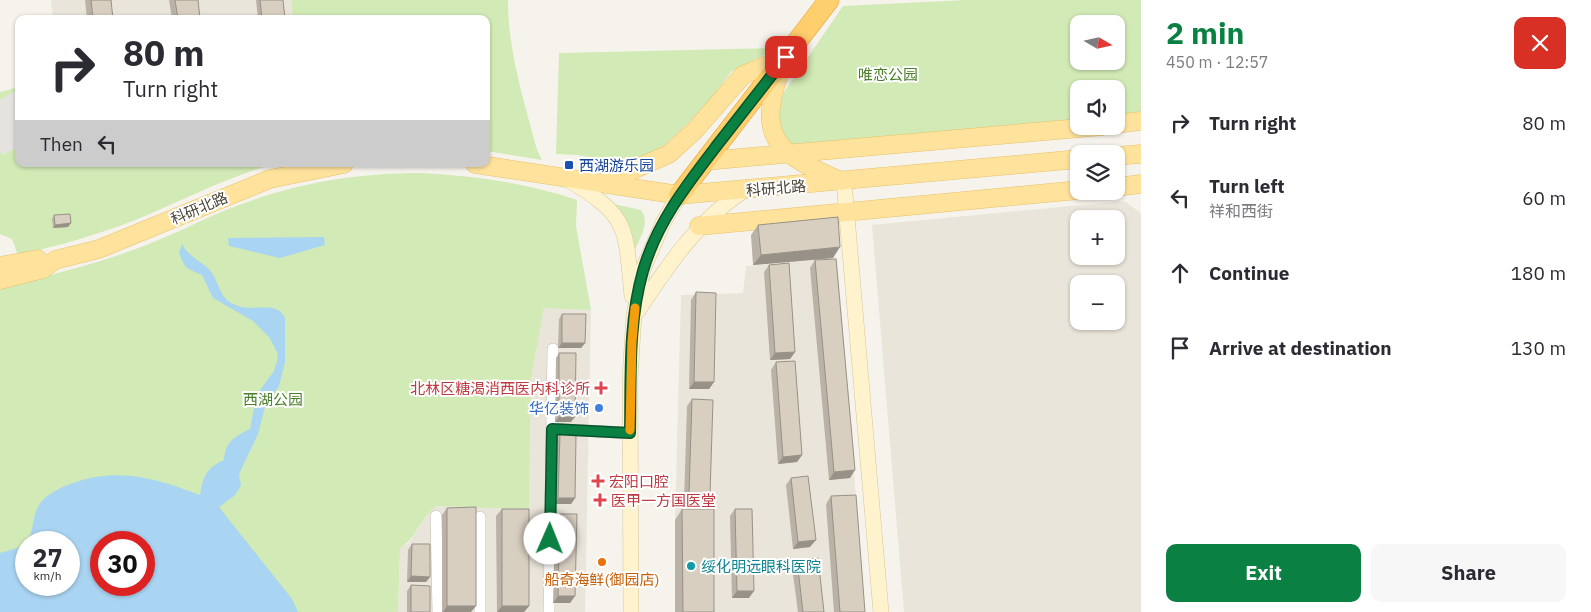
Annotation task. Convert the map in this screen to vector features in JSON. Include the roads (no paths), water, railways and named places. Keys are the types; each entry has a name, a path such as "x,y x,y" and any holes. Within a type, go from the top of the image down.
{"highway":[{"path":"679,196 829,0"}],"main road":[{"path":"786,57 773,93 770,120 777,140 791,155 806,165 844,182 881,612"},
{"path":"602,183 669,154 696,130 743,75 786,57"},
{"path":"1125,123 1141,121"},
{"path":"706,161 1070,129"},
{"path":"1125,155 1141,154"},
{"name":"科研北路","path":"490,166 679,196 1070,161"},
{"name":"科研北路","path":"0,266 41,258 55,260 99,249 270,179 329,167"},
{"path":"563,177 601,200 618,219 627,243 634,316"},
{"path":"1125,186 1141,184"},
{"path":"634,316 699,226 726,202 743,191"},
{"path":"699,226 847,214 1070,191"},
{"path":"631,612 630,378 634,316 643,269 663,223 679,196"},
{"name":"科研北路","path":"0,280 43,269 55,260"}],"street":[{"path":"553,349 550,612 559,612"},
{"path":"552,429 630,433"},
{"path":"436,516 438,612"},
{"path":"480,517 480,612"}],"water":[{"path":"324,237 325,245 280,258 229,246 228,238"},
{"path":"182,244 188,253 212,273 222,294 233,304 248,308 276,309 285,318 285,362 279,386 265,407 258,434 239,474 241,486 234,496 219,507 292,599 298,612 0,612 0,553 15,549 15,596 80,596 80,531 32,531 37,508 50,494 76,482 108,475 123,475 154,480 200,495 202,483 209,470 224,460 226,449 235,437 250,429 257,394 274,371 278,358 277,352 269,337 253,321 213,298 202,275 187,268 179,253"}],"place":[{"name":"西湖游乐园","path":"569,165"},
{"name":"北林区糖渴消西医内科诊所","path":"601,388"},
{"name":"华亿装饰","path":"599,408"},
{"name":"宏阳口腔","path":"598,481"},
{"name":"医甲一方国医堂","path":"600,500"},
{"name":"船奇海鲜(御园店)","path":"602,562"},
{"name":"绥化明远眼科医院","path":"691,566"}],"park label":[{"name":"唯恋公园","path":"888,74"},
{"name":"西湖公园","path":"273,399"}]}
